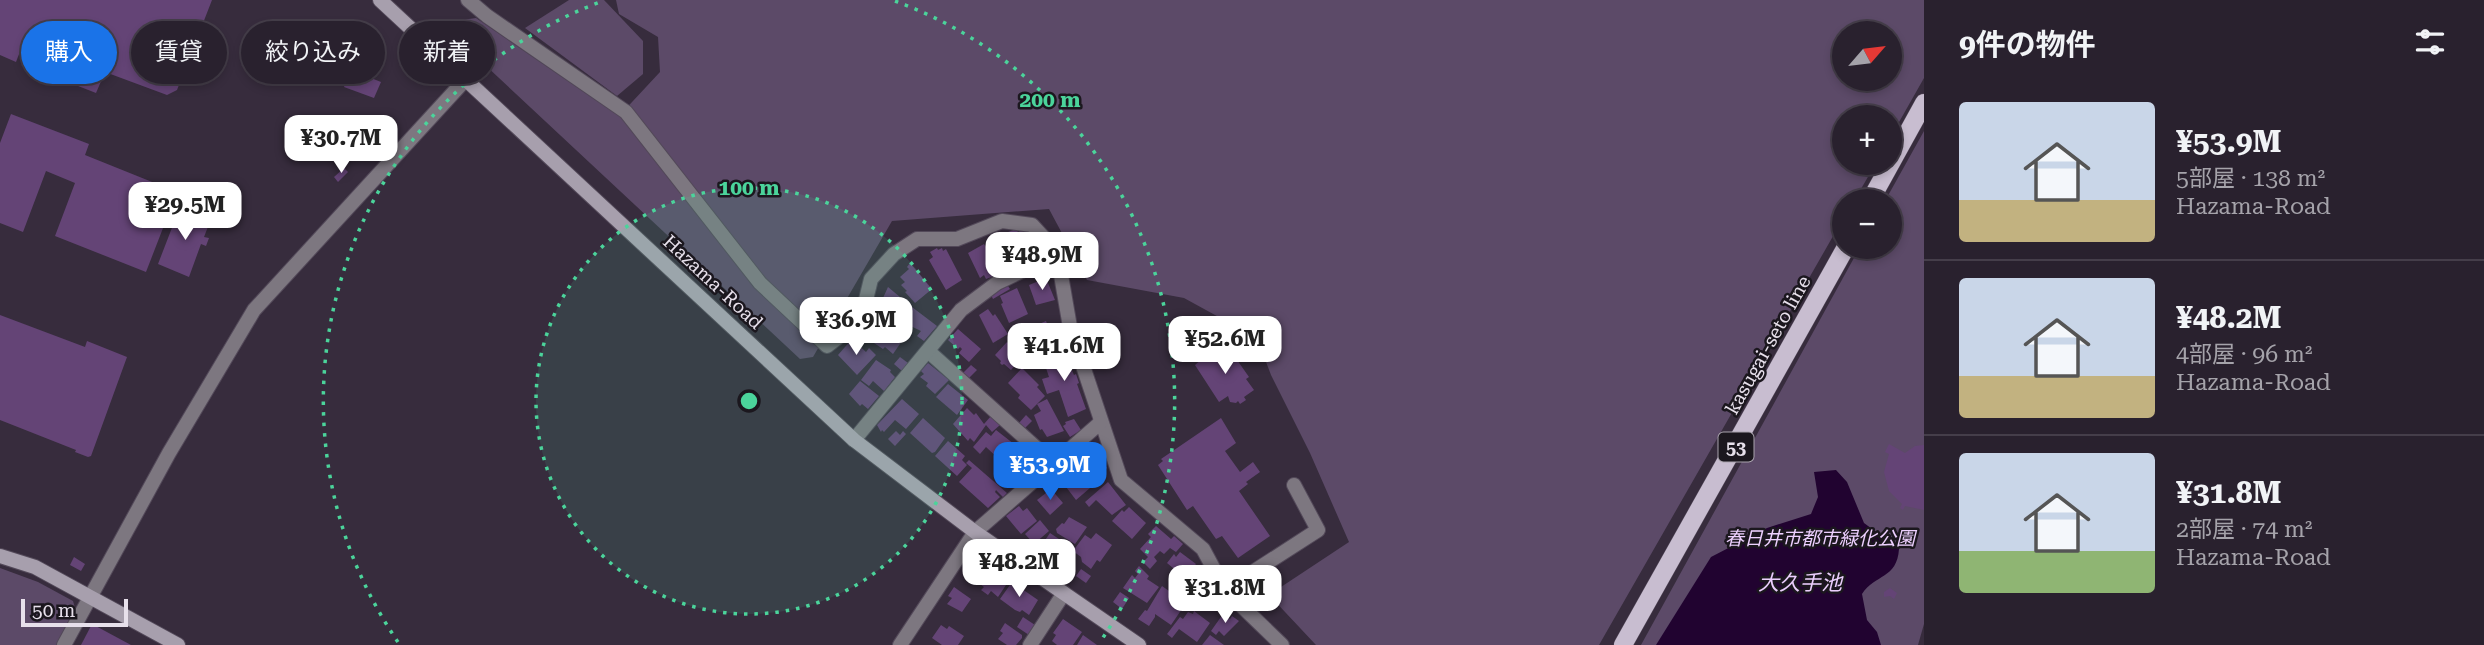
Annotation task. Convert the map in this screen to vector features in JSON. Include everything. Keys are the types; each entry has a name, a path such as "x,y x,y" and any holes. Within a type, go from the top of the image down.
{"main road":[{"path":"1877,189 1924,103"},
{"name":"kasugai-seto line","path":"1623,645 1839,259"}],"street":[{"name":"Hazama-Road","path":"380,0 402,21"},
{"path":"468,0 626,112 760,283 827,346 861,320 870,279 894,254 917,239 957,239 1002,221 1032,225 1057,252 1057,265 1070,327 1121,480 1203,549 1225,590 1282,645"},
{"path":"64,645 209,382 254,310 461,84"},
{"name":"Hazama-Road","path":"469,84 854,440 975,532 1139,645"},
{"path":"854,440 961,310 998,283 1026,269 1057,265"},
{"path":"928,351 1052,463"},
{"path":"900,645 975,532 1100,423"},
{"path":"1225,590 1318,530 1294,485"},
{"path":"0,556 35,567 178,645"},
{"path":"1030,645 1064,593"}],"green space":[{"path":"569,0 604,0 643,41 643,74 617,96 525,28"},
{"path":"616,0 1924,0 1924,78 1902,117 1902,105 1832,105 1832,175 1869,175 1861,189 1832,189 1832,238 1599,645 1316,645 1269,595 1349,542 1310,453 1271,375 1257,338 1184,298 1087,280 1049,209 892,221 813,357 800,359 495,74 495,31 619,116 660,72 658,37 619,14"},
{"path":"476,18 480,21 454,21"},
{"name":"春日井市都市緑化公園","path":"1924,131 1924,624 1918,645 1641,645 1853,259 1902,259 1902,189 1892,189 1902,175"},
{"path":"0,568 38,582 73,601 75,608 56,645 0,645"}],"water":[{"name":"大久手池","path":"1836,470 1847,482 1864,523 1899,549 1890,571 1862,594 1867,620 1877,632 1881,645 1656,645 1711,557 1767,528 1811,514 1818,497 1814,472"}],"building":[{"path":"0,0 212,0 204,21 131,21 131,82 117,76 117,21 21,21 21,49 16,62 0,55"},
{"path":"73,84 100,84 96,93"},
{"path":"137,84 179,84 177,90 167,95"},
{"path":"345,84 380,84 374,98 344,87"},
{"path":"11,114 89,144 85,155 177,192 146,272 55,236 75,183 46,171 23,232 0,223 0,143"},
{"path":"344,168 348,172 338,182 334,177"},
{"path":"180,207 211,219 204,237 209,238 206,246 201,244 189,277 158,264"},
{"path":"1016,229 1018,232 1027,232 1036,258 1017,265 1010,243 1007,244 1003,234"},
{"path":"984,244 1002,273 986,279 984,275 980,278 968,253"},
{"path":"942,248 943,251 946,249 962,280 946,290 929,260 933,257 930,252"},
{"path":"910,263 932,289 915,303 905,292 907,291 901,285 905,282 900,277 909,269 907,267"},
{"path":"1046,278 1055,300 1036,305 1029,285"},
{"path":"1008,286 1010,289 993,299 991,295"},
{"path":"888,287 906,302 903,305 906,307 908,304 937,326 924,341 917,336 921,331 898,320 900,318 896,315 899,311 896,310 892,316 897,320 891,326 876,313 887,302 883,298"},
{"path":"1017,288 1028,314 1009,323 1000,296"},
{"path":"988,309 993,316 995,314 1008,334 993,343 979,315"},
{"path":"0,315 85,347 87,341 127,357 91,456 75,452 76,450 0,420"},
{"path":"883,321 904,338 893,354 868,339"},
{"path":"1046,321 1050,331 1046,332 1051,343 1061,339 1065,348 1056,352 1054,349 1030,360 1016,334"},
{"path":"958,329 981,349 969,362 959,353 962,349 958,349 948,340"},
{"path":"852,339 866,352 869,348 876,355 857,375 838,355"},
{"path":"1007,342 1017,352 1013,356 1019,361 1011,370 1002,365 995,355"},
{"path":"1218,345 1222,351 1228,347 1249,377 1246,379 1254,390 1244,397 1246,400 1240,404 1238,401 1230,402 1228,396 1219,402 1195,365"},
{"path":"1064,352 1074,375 1076,374 1086,409 1068,417 1059,390 1047,394 1042,379 1049,377 1043,359"},
{"path":"900,357 908,363 902,371 894,364"},
{"path":"876,360 891,370 895,377 884,391 873,381 869,386 861,380"},
{"path":"928,363 949,380 935,394 920,377 924,374 921,371"},
{"path":"971,365 977,370 969,378 963,373"},
{"path":"1022,368 1039,385 1037,387 1045,396 1031,410 1018,398 1020,395 1008,383"},
{"path":"860,381 879,396 868,409 862,404 860,406 849,394"},
{"path":"948,384 968,400 957,415 936,397"},
{"path":"902,399 919,414 906,429 895,420 881,432 877,425"},
{"path":"1047,399 1064,431 1047,437 1042,429 1040,430 1034,415 1041,411 1037,404"},
{"path":"967,408 974,415 976,413 984,424 991,416 1000,425 992,432 986,425 974,442 970,438 968,441 953,424"},
{"path":"1026,415 1032,421 1025,428 1019,423"},
{"path":"923,418 945,438 932,453 910,433"},
{"path":"1221,418 1236,443 1225,451 1240,472 1253,462 1260,472 1239,491 1270,536 1238,558 1222,536 1216,539 1193,506 1187,510 1158,465 1163,461 1161,459"},
{"path":"1074,419 1081,430 1070,437 1063,426 1065,422"},
{"path":"996,430 1014,444 1000,460 986,447 980,454 973,447 986,432 991,436"},
{"path":"896,431 900,435 903,431 906,434 895,446 888,439"},
{"path":"948,441 965,456 962,460 967,465 957,476 935,456"},
{"path":"1091,444 1101,454 1107,468 1093,479 1073,455 1082,447 1085,449"},
{"path":"1889,444 1905,453 1915,446 1924,445 1924,510 1905,506 1903,510 1900,508 1902,504 1889,491 1884,472 1889,454 1885,452"},
{"path":"1019,449 1037,461 1022,477 1008,465"},
{"path":"1071,456 1078,464 1072,470 1090,488 1076,500 1060,479 1068,472 1062,464"},
{"path":"969,460 1007,493 1003,497 996,490 1000,497 988,508 959,482 972,468 966,463"},
{"path":"1108,482 1126,505 1112,515 1096,500 1089,507 1085,502"},
{"path":"1051,489 1063,503 1050,515 1037,500"},
{"path":"1019,506 1023,511 1027,508 1037,521 1021,534 1006,516"},
{"path":"1129,507 1146,523 1132,539 1112,521 1122,510 1124,512"},
{"path":"1069,517 1087,527 1075,544 1057,533 1056,529"},
{"path":"1040,520 1049,531 1034,544 1025,534"},
{"path":"1156,526 1171,539 1174,536 1183,544 1176,552 1170,548 1164,554 1160,551 1154,557 1157,561 1150,569 1143,562 1148,557 1140,549 1151,537 1148,534"},
{"path":"1050,533 1065,543 1051,558 1039,549"},
{"path":"1096,533 1112,545 1100,562 1097,560 1091,569 1073,551 1085,535 1091,539"},
{"path":"1066,543 1073,549 1063,564 1056,558"},
{"path":"1180,552 1196,564 1185,578 1167,563 1174,554 1176,557"},
{"path":"74,557 85,564 81,571 70,565"},
{"path":"978,557 1010,579 998,597 991,591 988,595 981,590 984,587 966,579 971,573 967,570"},
{"path":"1139,566 1149,576 1147,579 1159,587 1147,603 1123,588 1132,575 1135,578 1138,574 1135,571"},
{"path":"1081,569 1091,576 1086,583 1076,576"},
{"path":"1196,577 1217,594 1208,606 1186,589"},
{"path":"1012,582 1038,600 1029,615 1022,610 1015,610 1000,599"},
{"path":"1162,586 1186,603 1171,625 1155,614 1149,626 1138,619 1147,611"},
{"path":"954,587 971,599 962,612 947,604 952,598 948,596"},
{"path":"1890,588 1897,593 1894,599 1890,596 1884,597 1884,592"},
{"path":"1120,592 1129,598 1122,609 1113,602"},
{"path":"1194,611 1210,623 1197,642 1179,629 1172,638 1167,634 1180,617 1183,619 1188,612 1193,614"},
{"path":"1223,614 1239,621 1224,636 1219,631 1216,635 1211,631"},
{"path":"1023,617 1035,625 1029,635 1017,627"},
{"path":"1063,619 1082,632 1073,645 1057,645 1052,641 1056,635 1053,633"},
{"path":"1005,623 1022,635 1016,645 1007,645 998,639 1003,633 1000,631"},
{"path":"92,624 131,645 81,645"},
{"path":"941,625 947,629 949,626 964,636 958,645 942,645 932,638"},
{"path":"1083,635 1097,645 1077,645"},
{"path":"1210,635 1224,645 1202,645"}]}
